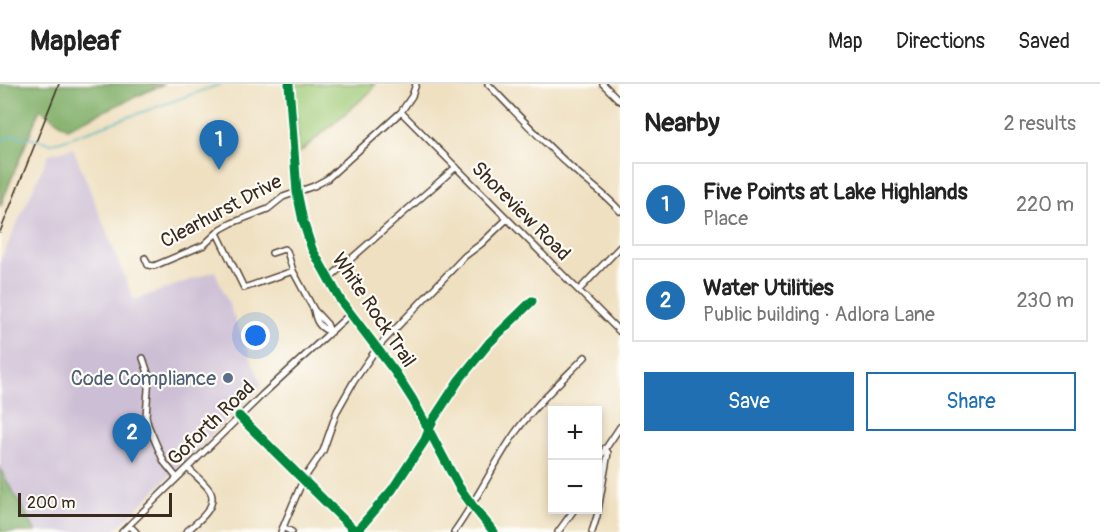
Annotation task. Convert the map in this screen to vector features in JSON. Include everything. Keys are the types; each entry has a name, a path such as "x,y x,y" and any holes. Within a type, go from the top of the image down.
{"street":[{"name":"White Rock Trail","path":"289,84 297,192 310,242 328,279 350,314 413,400 459,487 494,532"},
{"name":"Clearhurst Drive","path":"145,258 148,265 154,266 204,245 226,225 268,209 283,197 327,179 401,112 412,96 416,84"},
{"path":"488,84 559,157 620,211"},
{"path":"603,84 620,101"},
{"name":"Shoreview Road","path":"401,112 620,332"},
{"path":"328,279 456,166"},
{"path":"292,532 282,530 303,480 323,451 345,395 377,348 465,256 507,219"},
{"path":"217,233 244,288 293,271"},
{"path":"579,290 620,248"},
{"path":"272,253 284,249 287,251 293,271 314,310 316,320 322,328 330,332"},
{"path":"239,416 356,532 392,490 425,440 433,420 454,387 476,359 532,301"},
{"name":"Goforth Road","path":"123,532 239,416 350,314"},
{"path":"454,532 517,430 585,357"},
{"path":"143,358 149,376 148,425 164,462 177,478"},
{"path":"602,452 620,428"},
{"path":"592,532 608,453 605,448"},
{"path":"186,532 209,509 212,501 210,490 188,468"},
{"path":"558,532 571,514"},
{"path":"129,525 136,532"}],"shaded area":[{"path":"73,148 134,300 215,271 262,385 113,532 36,532 0,469 0,261 49,154"}],"green space":[{"path":"0,84 164,84 67,128 40,109 0,207"},
{"path":"294,84 375,84 370,92 299,153"},
{"path":"0,469 36,532 0,532"}],"waterway":[{"path":"0,141 14,135 51,143 61,141 221,84"}],"tram line":[{"path":"0,232 59,84"}],"cycle path":[{"path":"289,84 297,192 312,249 341,301 395,372 413,400 459,487 494,532"},
{"path":"239,416 356,532 392,490 425,440 433,420 459,380 489,343 532,301"}],"place":[{"name":"Five Points at Lake Highlands","path":"219,170"},
{"name":"Code Compliance","path":"228,378"},
{"name":"Water Utilities","path":"132,463"}]}
